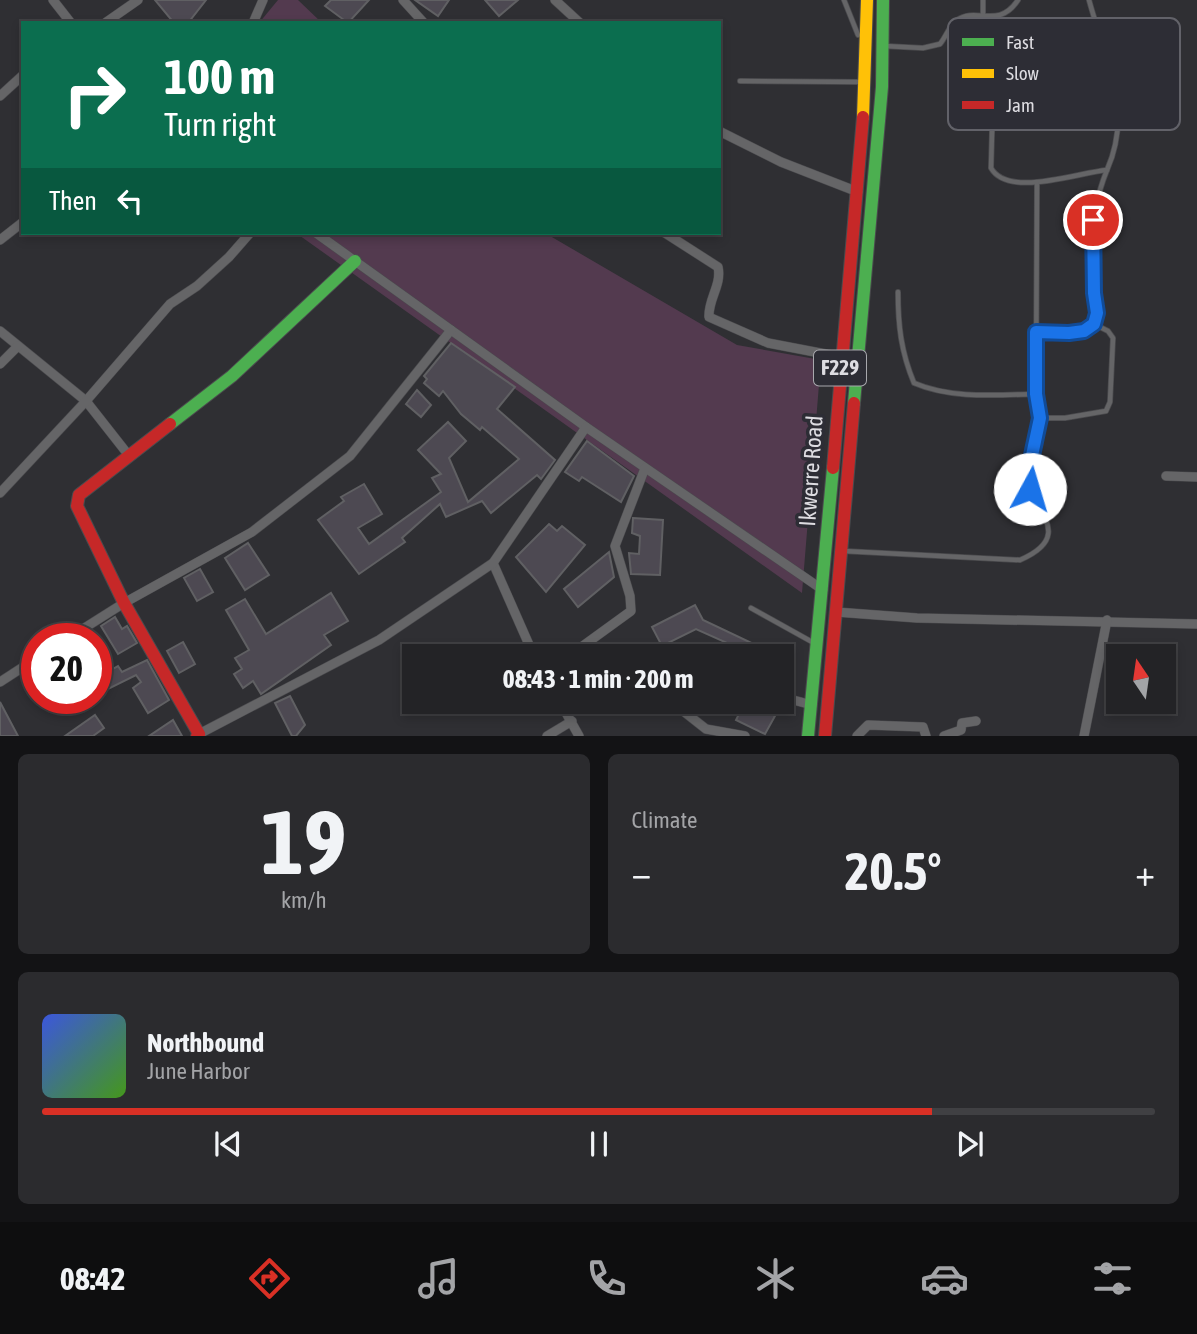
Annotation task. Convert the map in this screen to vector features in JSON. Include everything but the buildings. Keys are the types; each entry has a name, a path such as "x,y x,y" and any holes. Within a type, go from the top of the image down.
{"main road":[{"name":"Ikwerre Road","path":"808,736 858,192 866,82 867,0"},
{"name":"Ikwerre Road","path":"825,736 883,46 883,0"},
{"path":"198,735 124,603 76,506 79,495 232,376 355,261"}],"street":[{"path":"52,0 69,21"},
{"path":"108,21 138,0"},
{"path":"254,21 263,0"},
{"path":"403,0 422,21"},
{"path":"555,0 578,21"},
{"path":"0,96 21,77"},
{"path":"721,132 781,162 858,192"},
{"path":"0,240 21,224"},
{"path":"0,493 86,401 170,304 197,286 248,235"},
{"path":"319,235 586,427 823,590"},
{"path":"668,235 718,267 718,286 708,308 709,317 768,343 841,357"},
{"path":"92,623 252,532 350,456 451,330"},
{"path":"0,331 86,401 130,457"},
{"path":"0,364 18,346"},
{"path":"198,735 379,640 493,562 586,427"},
{"path":"586,644 631,611 630,596 615,546 645,468"},
{"path":"1166,476 1197,477"},
{"path":"493,562 529,644"},
{"path":"836,612 956,619 1197,624"},
{"path":"1084,736 1107,621"},
{"path":"0,682 21,668"},
{"path":"794,700 811,705"},
{"path":"568,714 579,736"},
{"path":"687,714 706,729 745,736"},
{"path":"547,736 572,721"},
{"path":"944,736 961,730 962,723 976,721"},
{"path":"857,736 868,725 923,727 926,736"}],"lane":[{"path":"844,0 858,35"},
{"path":"983,0 983,18"},
{"path":"962,18 996,18 1012,8 1018,0"},
{"path":"1089,0 1094,18"},
{"path":"883,46 923,48 940,44 948,32"},
{"path":"740,81 866,82"},
{"path":"992,130 991,169 996,178 1037,184 1066,175 1107,170"},
{"path":"1036,332 1084,331 1094,324 1097,313 1094,293 1093,220 1098,192 1118,130"},
{"path":"842,551 1020,559 1036,553 1048,532 1043,508 1030,489 1028,474 1040,418 1036,394 1037,184"},
{"path":"898,292 900,336 914,383 931,390 954,393 1036,394"},
{"path":"1040,418 1065,418 1106,411 1110,402 1113,338 1108,331 1094,324"},
{"path":"751,608 818,645"}],"shaded area":[{"path":"278,0 298,0 320,21 261,21"},
{"path":"299,235 548,235 737,345 821,360 802,593"}],"traffic: fast":[{"path":"854,403 882,87 883,0"},
{"path":"170,424 232,376 355,261"},
{"path":"808,736 833,468"}],"traffic: slow":[{"path":"863,117 867,0"}],"traffic: jam":[{"path":"833,468 863,117"},
{"path":"825,736 854,403"},
{"path":"170,424 79,495 77,506 124,603 199,734 197,736"}],"route":[{"path":"1030,489 1028,474 1040,418 1036,394 1036,332 1084,331 1094,324 1097,313 1094,293 1093,220"}]}
